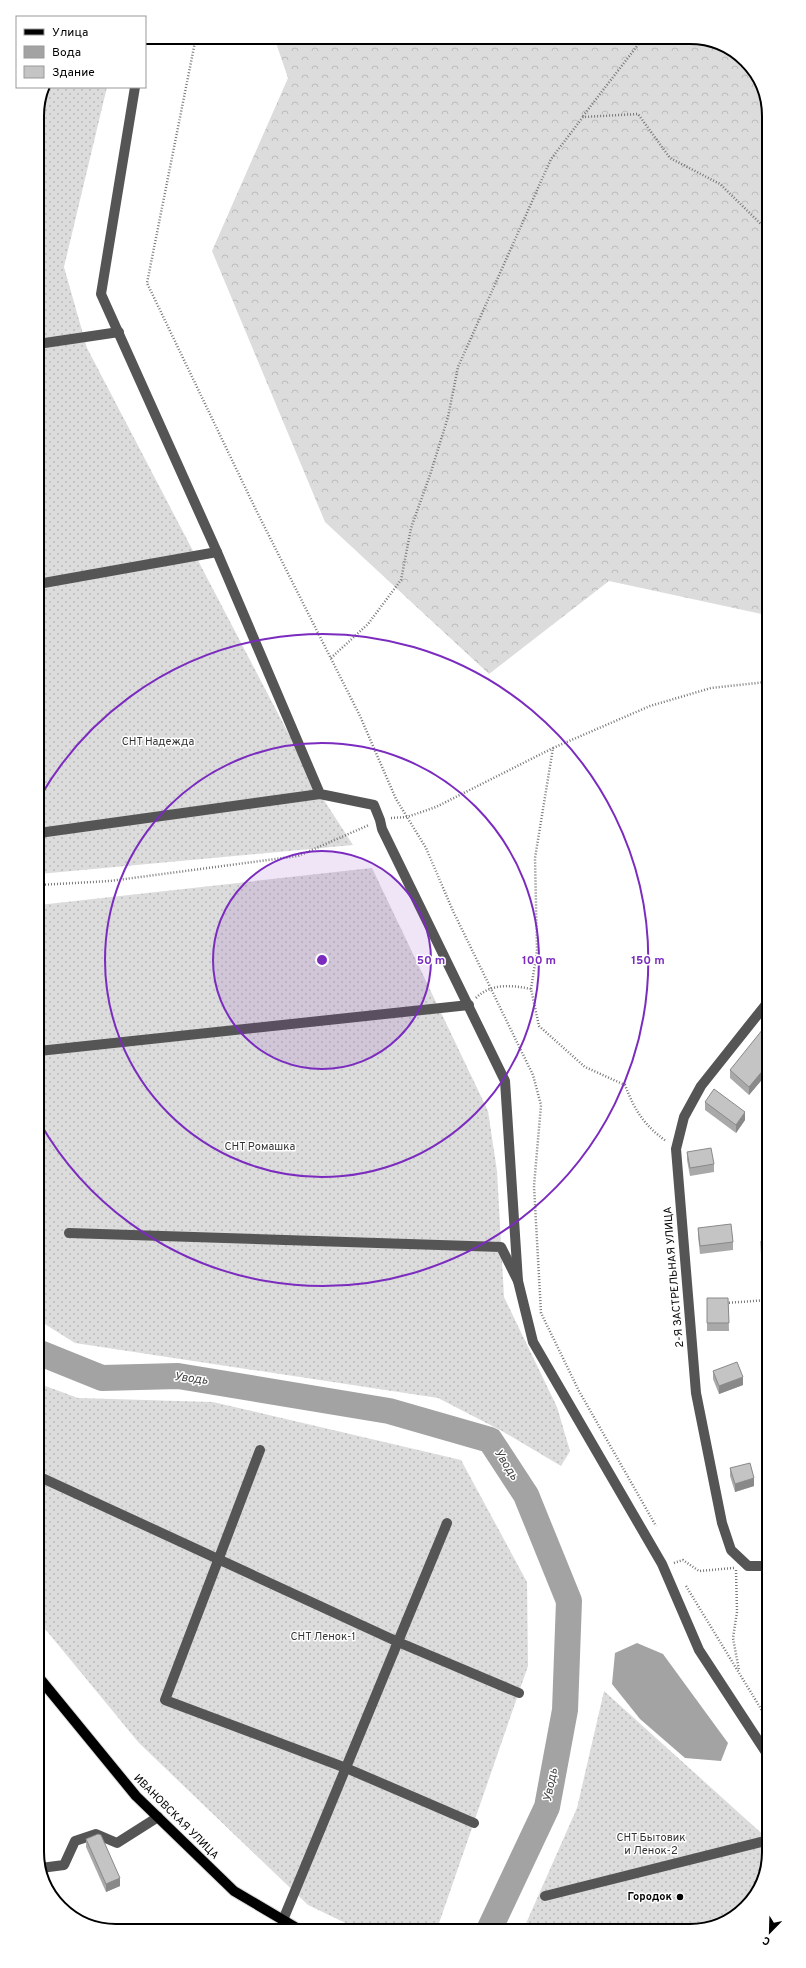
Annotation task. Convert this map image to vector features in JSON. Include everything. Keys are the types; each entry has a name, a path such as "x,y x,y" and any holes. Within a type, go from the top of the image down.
{"main road":[{"name":"ИВАНОВСКАЯ УЛИЦА","path":"44,1684 136,1796 234,1891 290,1924"}],"street":[{"path":"135,88 102,294 217,552 320,794"},
{"path":"44,343 119,332"},
{"path":"44,583 217,552"},
{"path":"44,832 320,794 374,805 382,829 505,1081 518,1281 533,1342 662,1564 699,1650 762,1746"},
{"path":"44,1050 469,1005"},
{"name":"2-Я ЗАСТРЕЛЬНАЯ УЛИЦА","path":"748,1566 732,1550 722,1523 696,1393 676,1149 684,1117 701,1086 762,1009"},
{"path":"69,1234 501,1247 518,1281"},
{"path":"260,1450 165,1700 346,1768 474,1823"},
{"path":"44,1479 398,1642 519,1693"},
{"path":"283,1920 447,1523"},
{"path":"748,1566 762,1566"},
{"path":"45,1867 64,1865 75,1841 96,1834 117,1843 158,1817"},
{"path":"545,1896 762,1842"}],"path":[{"path":"195,44 147,283 256,510 360,716 396,799 426,848 453,911 533,1075 541,1105 534,1186 541,1313 579,1391 658,1530"},
{"path":"331,658 368,624 401,580 411,528 430,475 448,417 458,367 551,159 639,44"},
{"path":"583,117 638,114 670,158 720,184 762,225"},
{"path":"44,885 110,881 241,862 298,856 380,820 407,817 436,807 553,748 650,706 711,688 762,682"},
{"path":"553,748 534,858 538,951 531,989 539,1026 585,1066 624,1086 634,1109 651,1130 676,1149"},
{"path":"469,1005 484,990 513,985 531,989"},
{"path":"720,1303 762,1300"},
{"path":"671,1556 677,1568"},
{"path":"674,1563 684,1560 699,1571 748,1566"},
{"path":"736,1568 737,1612 733,1638 740,1673"},
{"path":"683,1580 762,1710"}],"green space":[{"path":"276,44 695,44 718,49 734,59 744,68 755,84 760,97 762,116 762,614 609,581 489,674 325,522 212,251 288,78"},
{"name":"СНТ Надежда","path":"49,88 107,88 64,267 87,348 320,794 353,845 44,874 44,111"},
{"name":"СНТ Ромашка","path":"372,868 488,1111 497,1171 504,1297 557,1407 570,1451 561,1466 502,1431 438,1398 75,1343 44,1324 44,904"},
{"name":"СНТ Ленок-1","path":"44,1385 78,1398 213,1402 461,1460 527,1582 528,1666 439,1924 348,1924 308,1905 139,1743 44,1628"},
{"name":"СНТ Бытовик и Ленок-2","path":"604,1691 762,1834 760,1871 755,1884 747,1896 734,1909 718,1919 709,1922 690,1924 526,1924 577,1808"}],"water":[{"path":"637,1643 663,1654 728,1743 721,1761 685,1758 640,1719 612,1684 615,1653"}],"building":[{"path":"762,1030 762,1072 749,1087 730,1070"},
{"path":"714,1089 745,1112 736,1125 705,1102"},
{"path":"711,1148 714,1164 690,1168 687,1152"},
{"path":"731,1224 733,1242 700,1246 698,1228"},
{"path":"761,1241 762,1241 762,1268"},
{"path":"707,1298 728,1298 729,1323 707,1323"},
{"path":"737,1362 743,1377 719,1386 713,1371"},
{"path":"750,1463 754,1478 735,1484 730,1468"},
{"path":"98,1834 101,1835 120,1878 106,1884 86,1839"}],"waterway":[{"name":"Уводь","path":"44,1355 102,1378 178,1376 389,1411 490,1440 526,1495 569,1601 565,1710 547,1807 492,1924"}],"place":[{"name":"Городок","path":"680,1897"}]}
